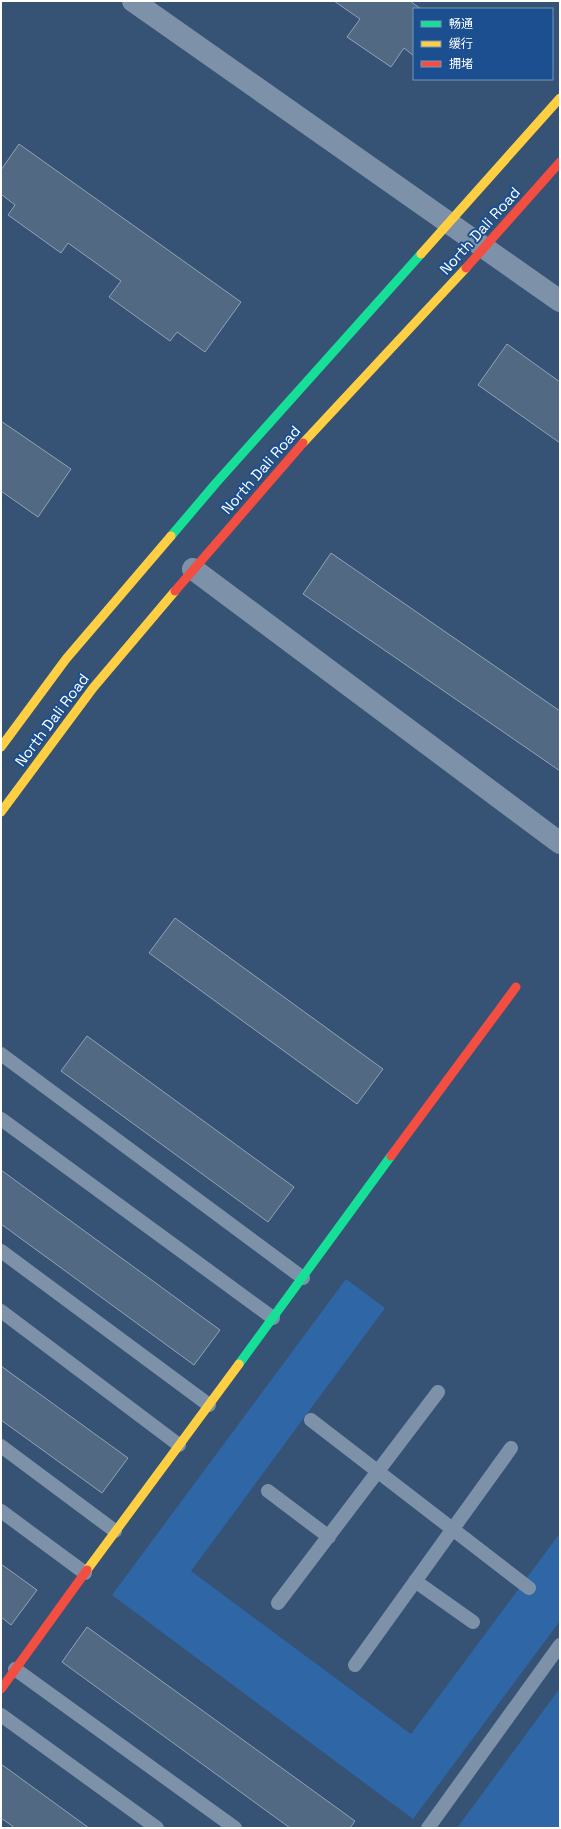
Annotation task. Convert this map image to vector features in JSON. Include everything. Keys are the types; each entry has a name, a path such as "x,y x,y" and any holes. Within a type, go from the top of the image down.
{"main road":[{"name":"North Dali Road","path":"1,747 66,659 216,483 560,98"},
{"name":"North Dali Road","path":"1,812 93,688 192,569 300,446 484,248 560,162"},
{"path":"1,1689 84,1573 303,1278 516,987"}],"street":[{"path":"133,1 560,301"},
{"path":"192,569 560,843"}],"lane":[{"path":"1,1054 303,1278"},
{"path":"1,1119 273,1318"},
{"path":"1,1251 209,1405"},
{"path":"1,1311 179,1445"},
{"path":"278,1603 438,1392"},
{"path":"311,1420 529,1588"},
{"path":"1,1446 115,1531"},
{"path":"355,1665 511,1448"},
{"path":"268,1491 328,1537"},
{"path":"1,1511 84,1573"},
{"path":"415,1581 473,1622"},
{"path":"428,1828 560,1645"},
{"path":"15,1670 235,1828"},
{"path":"1,1714 158,1828"}],"shaded area":[{"path":"346,1279 385,1308 191,1571 411,1734 560,1533 560,1621 413,1819 112,1595"},
{"path":"560,1688 560,1828 457,1828"}],"building":[{"path":"334,1 410,1 420,8 413,8 413,55 404,48 391,67 347,37 360,19"},
{"path":"19,144 241,302 205,352 177,332 170,341 109,297 121,281 68,243 61,253 8,215 15,205 1,194 1,170"},
{"path":"507,344 560,382 560,443 478,385"},
{"path":"1,421 71,469 38,517 1,491"},
{"path":"331,553 560,711 560,771 303,594"},
{"path":"175,918 383,1069 357,1104 149,953"},
{"path":"87,1036 294,1187 268,1222 61,1071"},
{"path":"1,1170 220,1330 194,1365 1,1224"},
{"path":"1,1366 128,1458 102,1493 1,1420"},
{"path":"1,1564 37,1590 11,1625 1,1617"},
{"path":"87,1627 355,1821 350,1828 290,1828 62,1662"},
{"path":"1,1764 89,1828 15,1828 1,1818"}],"traffic: fast":[{"path":"171,536 216,483 421,254"},
{"path":"239,1364 391,1156"}],"traffic: slow":[{"path":"421,254 560,98"},
{"path":"303,443 466,268"},
{"path":"1,747 66,659 171,536"},
{"path":"1,812 93,688 175,591"},
{"path":"87,1570 239,1364"}],"traffic: jam":[{"path":"466,268 560,162"},
{"path":"175,591 303,443"},
{"path":"391,1156 516,987"},
{"path":"1,1689 87,1570"}]}
